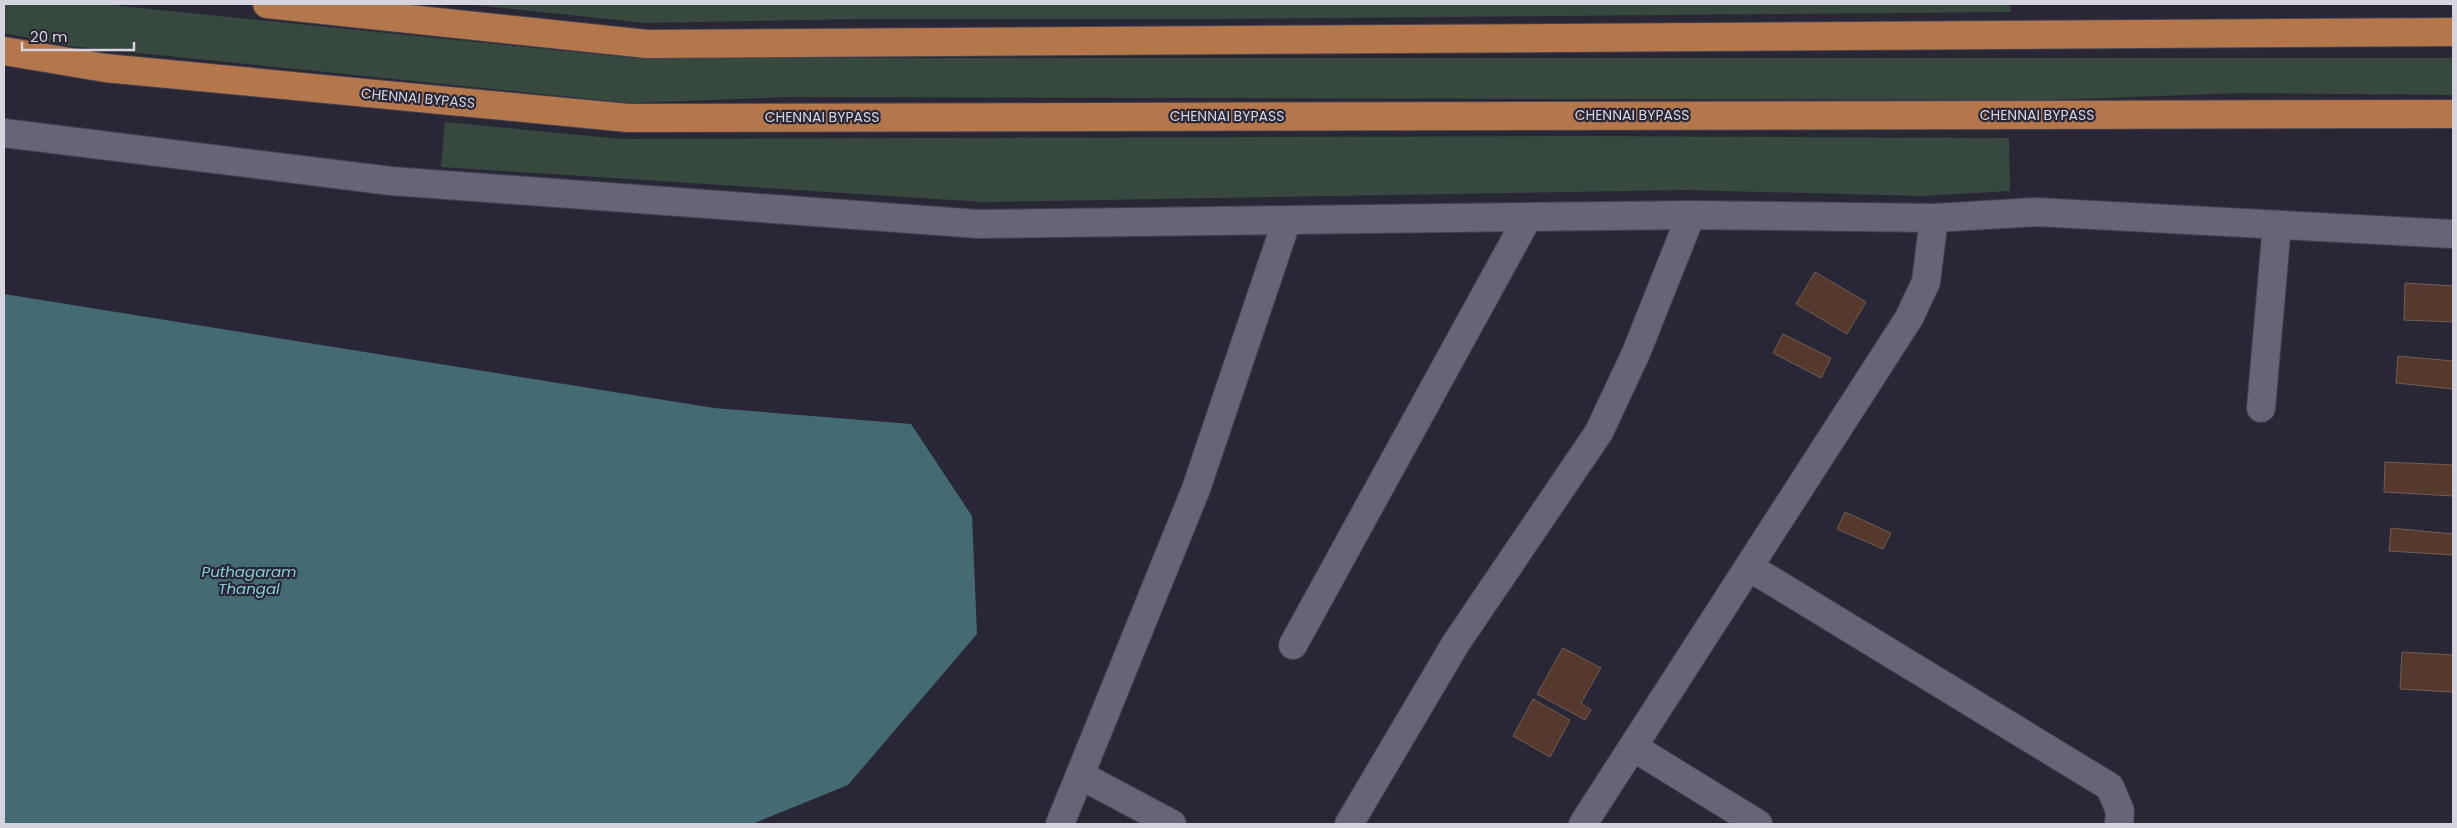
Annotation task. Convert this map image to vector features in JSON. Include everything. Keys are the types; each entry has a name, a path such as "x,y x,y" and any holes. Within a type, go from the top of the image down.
{"highway":[{"path":"266,4 647,44 2453,32"},
{"name":"CHENNAI BYPASS","path":"4,51 105,68 628,118 2453,114"}],"street":[{"path":"4,132 390,181 970,223 1691,215 1934,218 2036,212 2453,234"},
{"path":"1349,824 1456,643 1599,432 1636,354 1691,215"},
{"path":"1293,645 1528,217"},
{"path":"1583,824 1909,318 1926,282 1934,218"},
{"path":"1060,824 1196,488 1287,220"},
{"path":"2261,408 2277,225"},
{"path":"1748,567 2110,787 2120,811 2119,824"},
{"path":"1633,747 1758,824"},
{"path":"1080,775 1172,824"}],"shaded area":[{"path":"4,4 101,4 634,58 2453,58 2453,95 2241,93 2048,100 790,97 631,103 70,46 4,33"},
{"path":"464,4 2010,4 2011,12 1220,19 860,19 646,23"},
{"path":"445,122 621,139 1569,136 2009,138 2010,191 1921,196 1685,190 983,202 441,167"}],"water":[{"name":"Puthagaram Thangal","path":"4,294 714,408 911,424 972,516 977,634 848,785 752,824 4,824"}],"building":[{"path":"1815,272 1866,302 1847,334 1796,304"},
{"path":"2405,283 2453,286 2453,322 2404,320"},
{"path":"1783,334 1831,358 1821,378 1773,353"},
{"path":"2398,356 2453,361 2453,389 2396,383"},
{"path":"2385,462 2453,465 2453,496 2384,492"},
{"path":"1845,512 1891,533 1883,549 1837,529"},
{"path":"2391,528 2453,534 2453,555 2389,551"},
{"path":"1563,648 1601,668 1581,703 1591,710 1585,720 1537,694"},
{"path":"2402,652 2453,655 2453,692 2400,689"},
{"path":"1533,699 1570,720 1550,757 1513,736"}]}
